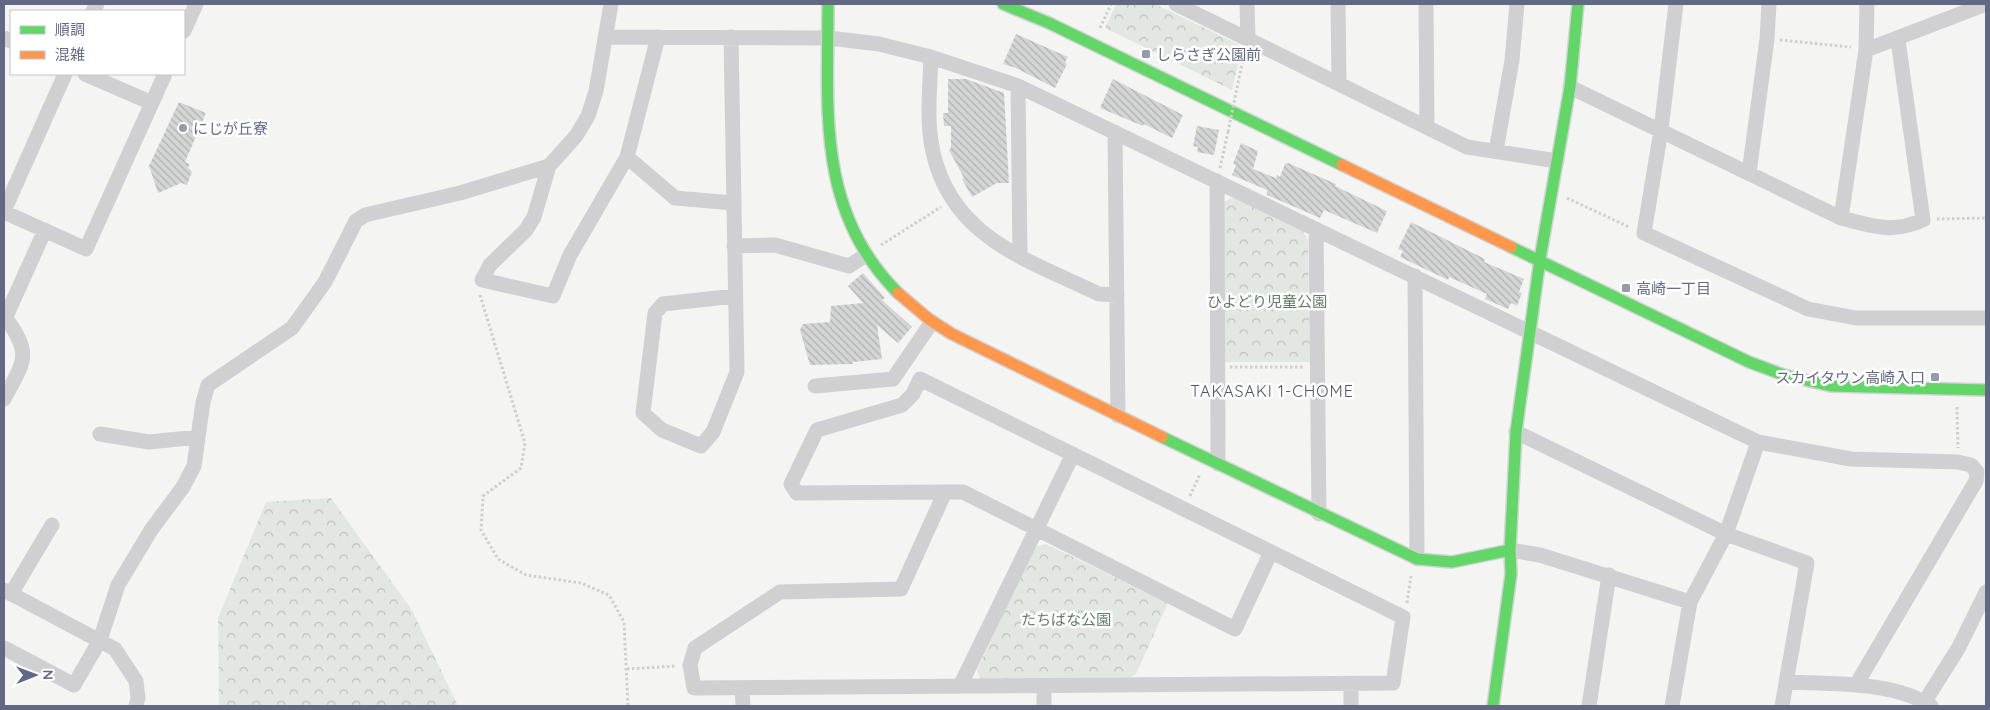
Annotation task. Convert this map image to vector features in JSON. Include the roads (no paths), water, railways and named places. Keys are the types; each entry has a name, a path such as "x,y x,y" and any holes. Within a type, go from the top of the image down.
{"street":[{"path":"185,29 196,4"},
{"path":"611,4 592,106 576,136 549,166 534,217 526,230 490,265 482,280 553,296 570,255 627,156 658,37"},
{"path":"828,4 833,168 842,202 866,254 901,297 932,322 1118,416 1319,514 1417,559 1430,563 1457,563 1510,550 1540,555 1609,575 1690,602"},
{"path":"1003,4 1049,23 1540,259 1710,344 1791,377 1831,386 1860,388 1986,390"},
{"path":"1176,4 1468,147 1557,161"},
{"path":"1247,4 1248,39"},
{"path":"1338,4 1339,84"},
{"path":"1426,4 1427,128"},
{"path":"1496,151 1512,60 1517,4"},
{"path":"1493,706 1511,574 1510,550 1516,432 1540,259 1570,87 1578,4"},
{"path":"1676,4 1661,130 1644,233 1808,309 1856,318 1986,318"},
{"path":"1749,173 1767,39 1769,4"},
{"path":"1841,218 1867,4"},
{"path":"1862,49 1898,40 1950,11 1986,4"},
{"path":"606,37 828,38 879,44 931,57 1018,86 1758,442 1851,458 1958,462 1974,468 1978,476 1976,481 1856,685"},
{"path":"731,38 737,372 713,432 701,446 662,430 642,413 655,313 663,304 735,296"},
{"path":"1570,87 1841,218 1876,227 1894,229 1908,227 1923,220 1898,40"},
{"path":"931,57 930,129 932,151 939,175 952,200 964,217 981,233 1020,256 1099,294 1117,295"},
{"path":"65,75 4,211 86,249 165,75"},
{"path":"87,75 152,103"},
{"path":"1018,86 1020,256"},
{"path":"1115,132 1118,416"},
{"path":"627,156 675,198 734,204"},
{"path":"4,648 74,685 100,640 118,585 151,530 183,486 194,466 203,402 208,386 292,328 325,282 356,221 365,215 460,193 549,166"},
{"path":"1217,181 1218,464"},
{"path":"1316,229 1319,514"},
{"path":"4,399 22,365 24,355 19,337 5,313 45,230"},
{"path":"734,246 774,245 849,266 866,254"},
{"path":"1415,276 1417,559"},
{"path":"815,386 893,379 932,322"},
{"path":"945,492 901,588 780,592 695,648 690,665 694,688 1393,683 1403,617 920,379 913,394 902,405 817,430 791,484 796,493 945,492 963,492 1235,629 1271,552"},
{"path":"1516,432 1726,534 1807,563 1782,706"},
{"path":"100,434 150,442 198,438"},
{"path":"1672,706 1690,602 1726,534 1758,442"},
{"path":"960,686 1073,454"},
{"path":"52,525 8,592 115,649 136,681 138,698 136,706"},
{"path":"1589,706 1609,575"},
{"path":"1786,682 1856,685 1906,695 1926,705 1959,647 1986,592"},
{"path":"1351,684 1351,706"},
{"path":"1044,686 1044,706"},
{"path":"742,688 743,706"}],"place":[{"name":"しらさぎ公園前","path":"1146,54"},
{"name":"にじが丘寮","path":"183,128"},
{"name":"高崎一丁目","path":"1626,288"},
{"name":"スカイタウン高崎入口","path":"1935,377"}],"district":[{"name":"TAKASAKI 1-CHOME","path":"1272,391"}],"park label":[{"name":"ひよどり児童公園","path":"1267,301"},
{"name":"たちばな公園","path":"1066,619"}]}
